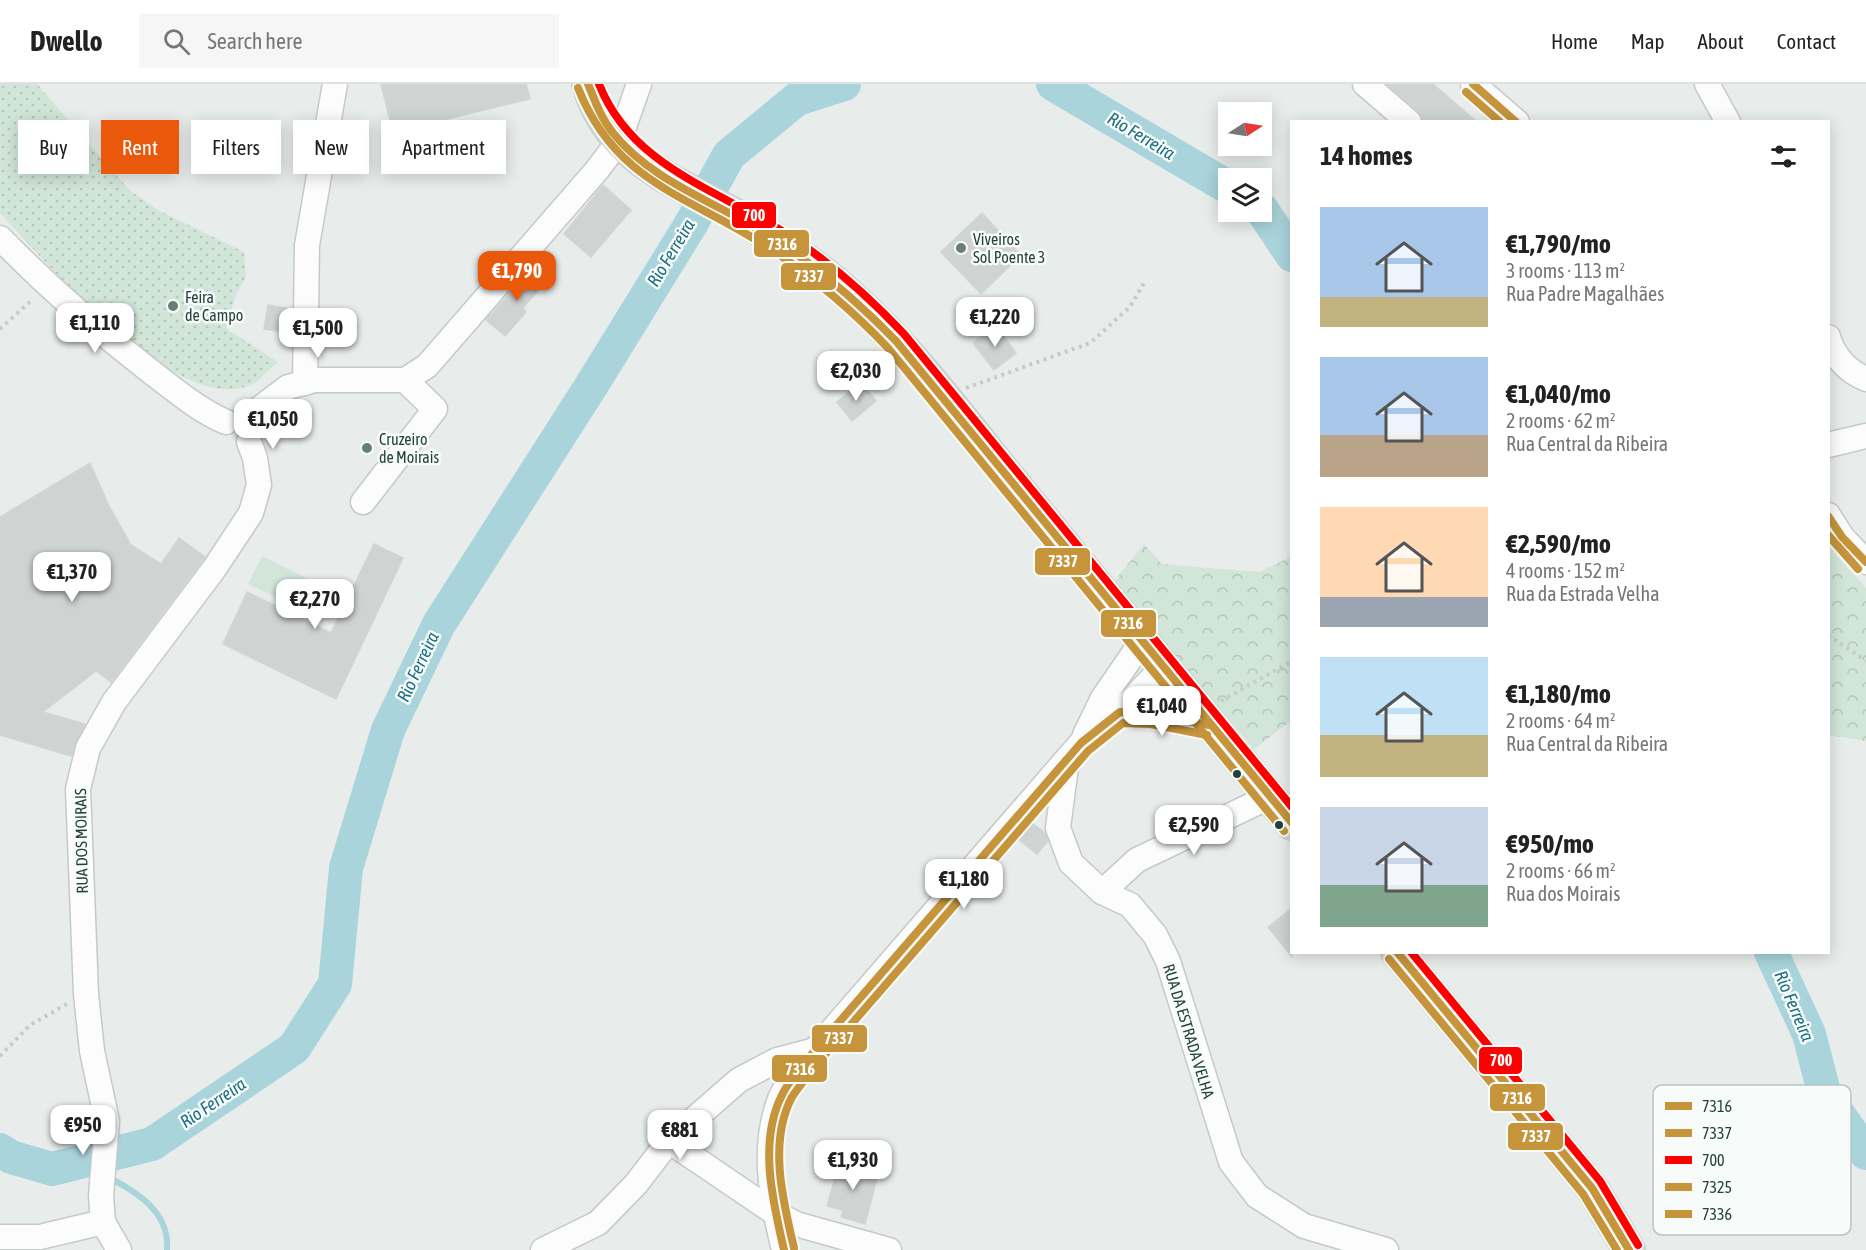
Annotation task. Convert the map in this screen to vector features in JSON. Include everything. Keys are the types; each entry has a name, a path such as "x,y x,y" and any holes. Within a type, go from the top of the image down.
{"main road":[{"path":"588,84 592,99 619,141 658,175 744,220 821,272 898,343 1290,822"},
{"path":"1400,954 1592,1188 1629,1250"}],"street":[{"path":"305,383 307,245 334,84"},
{"path":"255,412 288,387 315,380 405,380 427,366 597,171 619,141 639,84"},
{"path":"1365,84 1406,120"},
{"path":"1473,84 1515,120"},
{"path":"1707,84 1727,120"},
{"path":"0,238 46,286 185,398 226,422"},
{"path":"1830,343 1833,353 1855,375 1866,379"},
{"path":"363,502 435,409 405,380"},
{"path":"246,407 255,412 261,426 257,435 249,442 232,438 226,428 226,422 235,409 246,407"},
{"path":"1830,445 1866,436"},
{"name":"RUA DOS MOIRAIS","path":"103,1221 100,1196 107,1121 92,1051 86,994 78,789 88,748 114,702 214,569 251,513 259,485 255,458 249,442"},
{"path":"1830,518 1842,537 1866,562"},
{"path":"1074,751 1103,698 1143,640"},
{"path":"784,1250 775,1213 768,1152 780,1098 815,1050 1074,751 1120,712 1164,666"},
{"path":"1120,712 1204,719"},
{"name":"RUA DA ESTRADA VELHA","path":"1074,751 1058,828 1071,863 1102,892 1130,905 1155,935 1168,961 1231,1162 1257,1196 1304,1226 1386,1250"},
{"path":"1102,892 1137,860 1269,797"},
{"path":"543,1250 598,1224 636,1184 669,1141 739,1080 777,1060 815,1050"},
{"path":"669,1141 775,1213 796,1224 889,1250"},
{"path":"0,1237 40,1237 103,1221 119,1250"}],"path":[{"path":"942,396 1090,342 1130,307 1145,281"},
{"path":"0,328 46,286"},
{"path":"1830,636 1866,660"},
{"path":"1204,719 1290,662"},
{"path":"0,1056 30,1025 86,994"}],"green space":[{"path":"0,84 37,84 68,120 18,120 18,174 89,174 89,144 101,158 101,174 115,174 129,190 160,211 244,252 246,277 235,297 227,329 278,362 250,385 220,389 186,378 151,357 114,329 48,265 0,213"},
{"path":"1144,544 1162,564 1259,572 1290,557 1290,722 1254,749 1112,584"},
{"path":"1830,548 1866,588 1866,741 1830,735"},
{"path":"262,556 326,588 313,615 248,584"}],"building":[{"path":"381,84 526,84 530,99 443,120 390,120"},
{"path":"1387,84 1433,84 1475,120 1423,120 1418,111"},
{"path":"603,185 631,210 591,257 564,234"},
{"path":"982,213 1021,255 981,294 941,252"},
{"path":"534,267 548,279 523,308 526,312 505,336 486,320"},
{"path":"268,305 291,309 287,333 264,329"},
{"path":"996,326 1016,353 994,370 973,343"},
{"path":"861,382 876,401 852,421 837,402"},
{"path":"90,463 109,506 131,545 161,564 179,538 205,557 111,682 96,671 43,712 85,724 71,756 0,735 0,517"},
{"path":"374,544 403,558 336,699 223,644 247,592 331,633"},
{"path":"1031,822 1045,833 1048,841 1037,854 1017,838"},
{"path":"1290,910 1290,954 1292,957 1268,927"},
{"path":"840,1160 879,1171 865,1224 841,1217 843,1210 827,1206"}],"waterway":[{"name":"Rio Ferreira","path":"0,1150 11,1157 52,1169 152,1144 294,1048 335,984 346,868 388,730 439,624 593,383 691,224 729,155 797,99 844,84"},
{"name":"Rio Ferreira","path":"1053,84 1218,181"},
{"name":"Rio Ferreira","path":"1270,222 1290,252"},
{"name":"Rio Ferreira","path":"1772,954 1809,1034 1822,1085"},
{"name":"Rio Ferreira","path":"1851,1132 1866,1153"},
{"path":"52,1169 98,1175"},
{"path":"108,1177 130,1189 150,1205 163,1225 167,1237 167,1250"}],"transit line":[{"name":"7316","path":"588,84 613,133 648,166 790,249 838,286 896,341 1290,821"},
{"name":"700","path":"599,84 614,113 633,137 655,157 806,247 850,282 904,334 1290,805"},
{"name":"7325","path":"1473,84 1514,120"},
{"name":"7337","path":"578,88 594,120 612,146 633,166 657,184 737,228 783,257 830,293 888,348 1284,831"},
{"name":"7336","path":"1466,92 1498,120"},
{"name":"7325","path":"1830,519 1842,537 1866,562"},
{"name":"7336","path":"1830,537 1858,569"},
{"name":"7316","path":"784,1250 772,1192 769,1152 775,1113 782,1095 797,1072 1081,743 1120,712 1152,714 1209,725"},
{"name":"7337","path":"794,1248 782,1191 779,1152 781,1133 792,1097 823,1057 1088,751 1123,723 1151,724 1207,735"},
{"name":"7316","path":"1399,954 1592,1188 1629,1250"},
{"name":"700","path":"1413,954 1600,1181 1638,1245"},
{"name":"7337","path":"1389,959 1583,1194 1617,1250"}],"place":[{"name":"Viveiros Sol Poente 3","path":"961,248"},
{"name":"Feira de Campo","path":"173,306"},
{"name":"Cruzeiro de Moirais","path":"367,448"}]}
